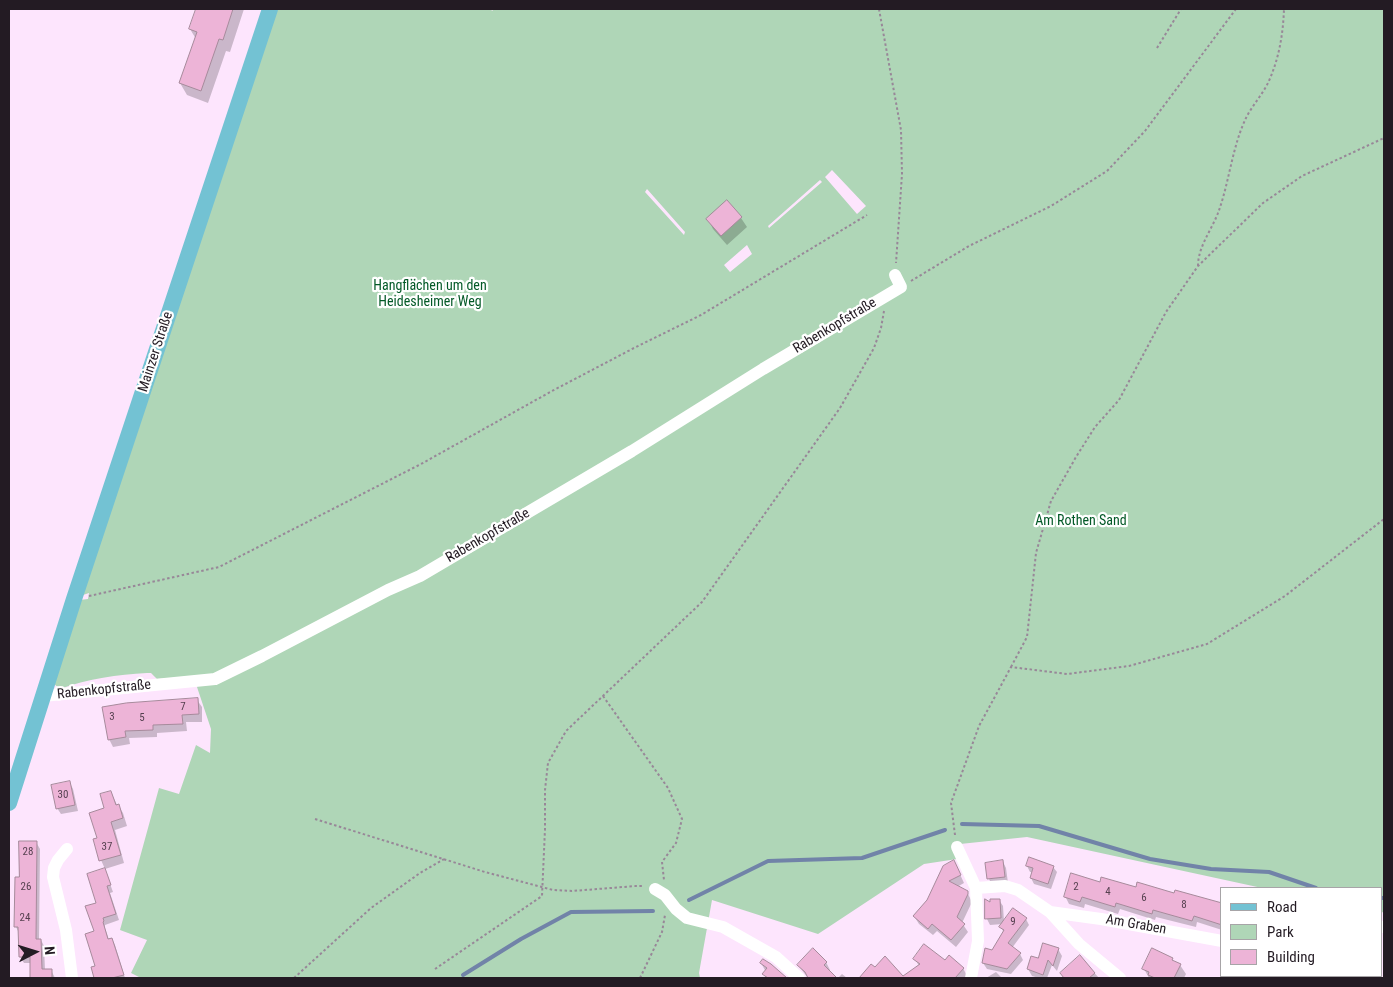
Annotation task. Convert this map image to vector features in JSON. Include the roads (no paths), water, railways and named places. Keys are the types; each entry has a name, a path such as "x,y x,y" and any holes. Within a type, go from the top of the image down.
{"main road":[{"name":"Mainzer Straße","path":"9,802 270,9"}],"street":[{"name":"Rabenkopfstraße","path":"43,696 215,679 262,656 388,590 420,576 632,451 763,369 901,287 895,275"},
{"path":"956,847 976,888 978,941 971,978"},
{"path":"67,849 54,868 54,877 66,930 72,978"},
{"path":"976,888 1005,886 1012,888 1050,912 1079,944 1120,978"},
{"path":"663,895 676,910 687,918 723,927 776,957 799,978"},
{"name":"Am Graben","path":"1050,912 1101,918 1220,941"}],"waterway":[{"path":"962,824 1039,826 1150,859 1211,869 1269,872 1313,887"},
{"path":"689,900 768,861 862,858 945,830"},
{"path":"463,975 521,939 571,912 653,911"}],"park label":[{"name":"Hangflächen um den Heidesheimer Weg","path":"430,294"},
{"name":"Am Rothen Sand","path":"1081,521"}]}
